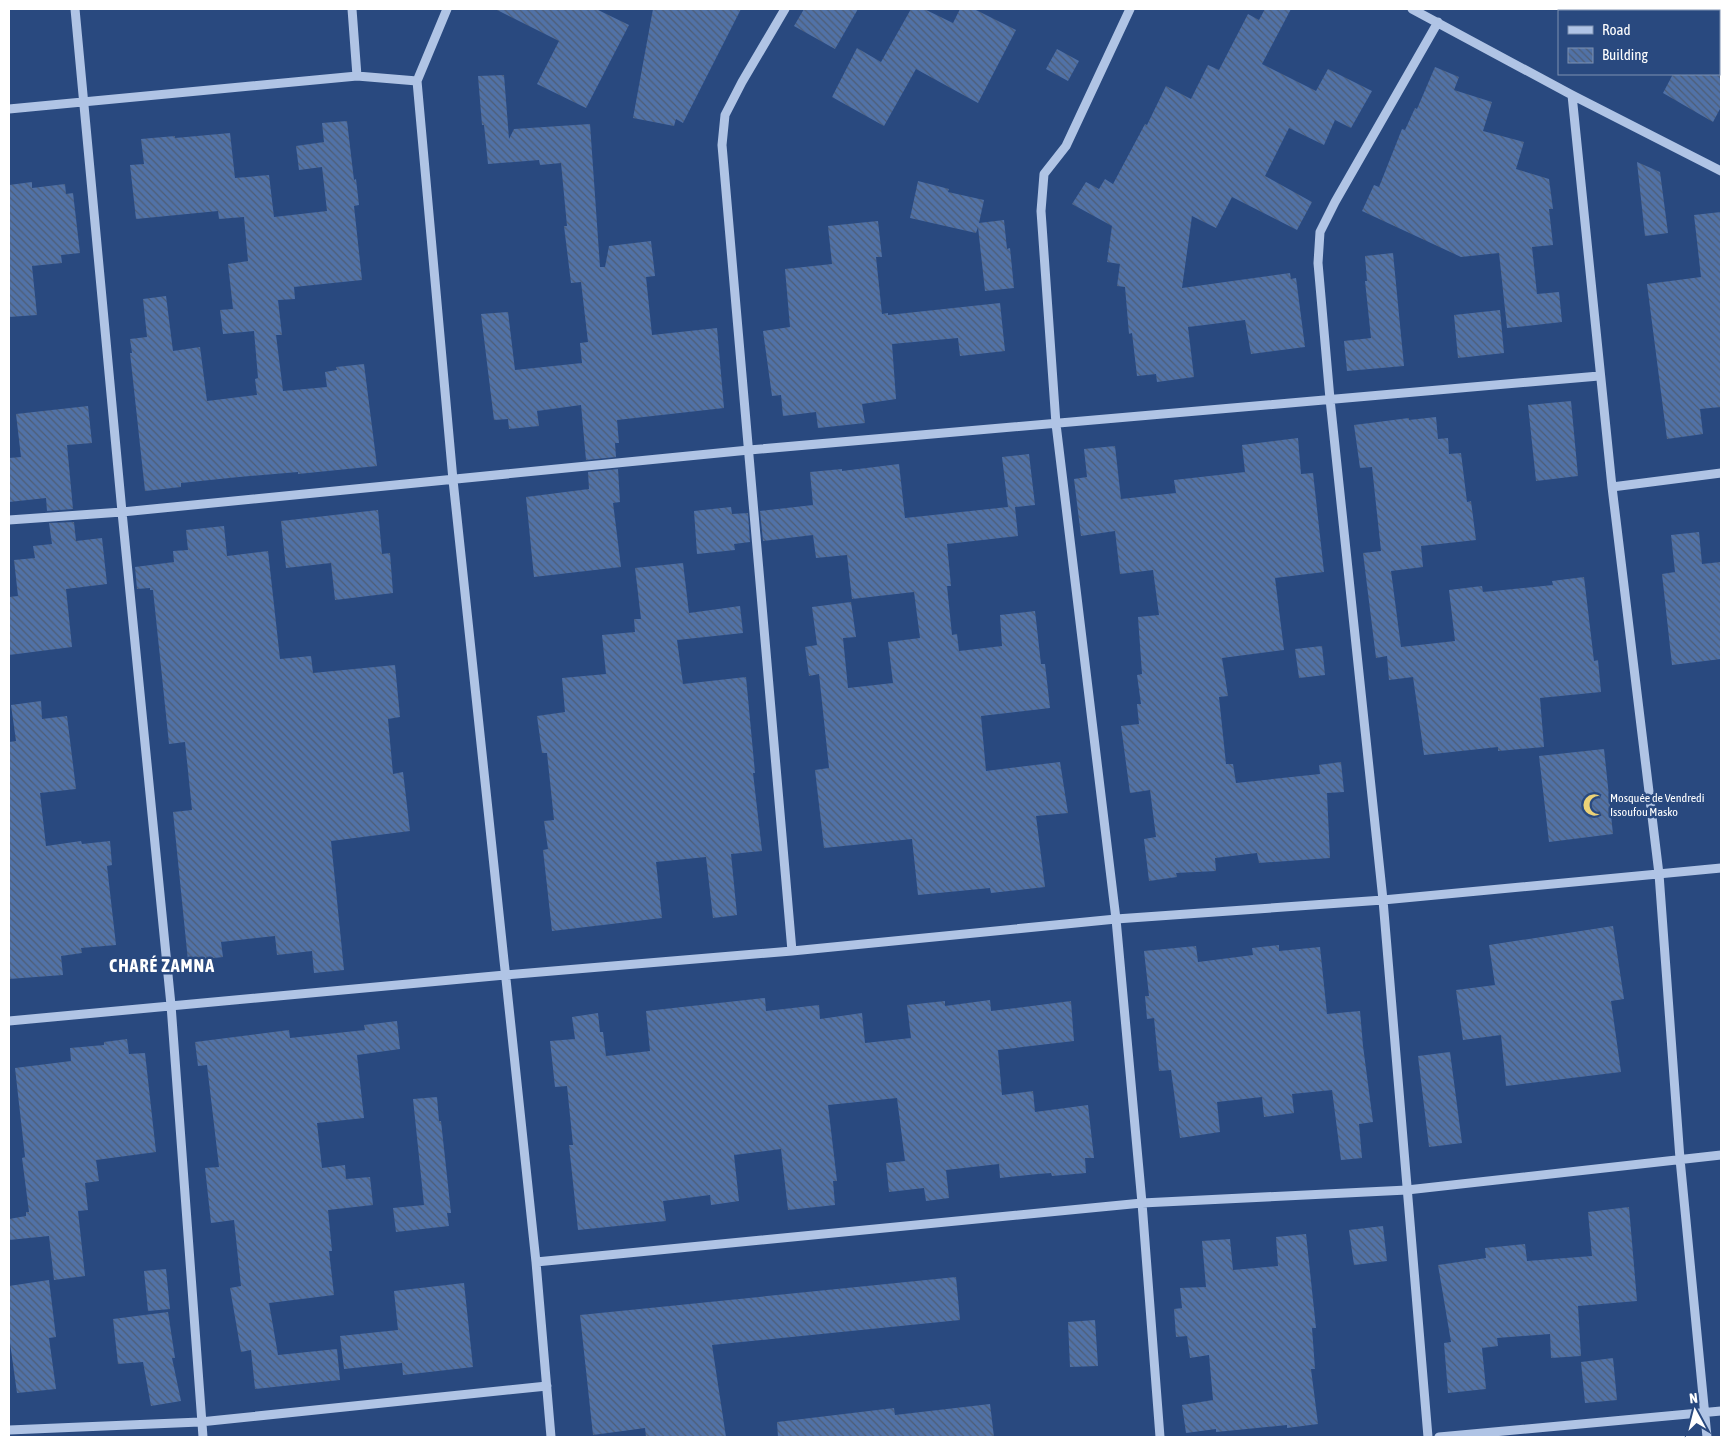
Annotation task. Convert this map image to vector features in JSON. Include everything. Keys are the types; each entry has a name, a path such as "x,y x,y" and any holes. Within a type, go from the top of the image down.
{"street":[{"path":"75,9 122,512 171,1004 200,1422 203,1437"},
{"path":"352,9 358,76"},
{"path":"447,9 416,81 453,480 536,1262 551,1437"},
{"path":"785,9 725,115 722,145 792,951"},
{"path":"1130,9 1066,146 1044,174 1041,211 1056,424 1116,918 1142,1203 1160,1437"},
{"path":"1412,9 1572,95 1721,171"},
{"path":"1428,1437 1383,900 1330,399 1318,263 1320,232 1335,202 1438,22"},
{"path":"9,109 358,76 416,81"},
{"path":"1572,95 1599,376 1659,874 1680,1159 1707,1437"},
{"path":"9,520 122,512 749,450 1599,376"},
{"path":"1612,487 1721,473"},
{"path":"9,1021 171,1004 792,951 1116,918 1383,900 1721,868"},
{"path":"536,1262 1142,1203 1407,1190 1721,1155"},
{"path":"9,1430 200,1422 546,1386"},
{"path":"1439,1437 1721,1411"}],"building":[{"path":"495,9 596,9 629,25 586,108 537,84 559,41"},
{"path":"653,9 741,9 683,123 676,119 674,126 633,118"},
{"path":"804,9 858,9 835,49 794,26"},
{"path":"911,9 924,9 953,23 960,9 974,9 1016,30 978,103 916,69 884,126 832,97 857,48 881,62"},
{"path":"1265,9 1291,9 1262,64 1316,91 1328,69 1372,91 1351,128 1335,120 1324,145 1289,128 1265,176 1312,202 1297,230 1232,197 1216,228 1192,216 1182,288 1290,273 1291,279 1296,278 1305,347 1251,354 1245,320 1188,327 1194,377 1157,382 1156,374 1137,376 1132,333 1129,334 1125,287 1117,286 1120,264 1107,262 1112,226 1072,204 1086,182 1099,189 1105,179 1113,184 1145,124 1147,125 1166,86 1191,99 1208,65 1219,70 1248,14 1259,20"},
{"path":"1057,49 1079,61 1068,81 1046,69"},
{"path":"1435,67 1459,77 1454,90 1492,102 1483,131 1524,142 1516,169 1549,179 1553,209 1549,209 1553,245 1532,247 1537,294 1559,292 1562,322 1507,328 1499,253 1461,257 1362,211 1374,185 1379,187 1402,129 1405,130 1415,108 1417,109"},
{"path":"1721,74 1721,107 1713,122 1663,93 1672,75"},
{"path":"504,75 509,139 514,129 590,124 600,267 605,267 609,246 651,241 655,276 646,277 652,335 717,328 724,408 617,420 619,443 615,443 616,457 586,460 581,405 537,411 539,426 509,429 508,419 494,420 481,314 508,312 515,370 582,363 580,343 588,342 581,282 571,283 564,226 567,226 561,163 540,165 539,160 488,164 484,125 482,125 478,76"},
{"path":"347,121 359,205 354,206 362,280 294,287 295,299 278,300 282,335 276,335 283,391 327,387 325,372 337,370 336,367 364,364 377,466 181,483 181,487 145,491 130,353 132,353 130,339 147,337 143,299 166,296 173,351 200,347 207,401 257,395 255,379 258,378 254,331 223,334 220,310 233,309 228,264 248,261 244,217 219,219 218,211 136,219 130,165 144,164 141,139 230,133 235,178 269,175 274,217 327,211 322,167 299,170 296,146 324,142 322,123"},
{"path":"1637,162 1660,172 1668,233 1645,236"},
{"path":"918,181 949,189 948,192 984,200 979,223 1004,220 1007,249 1010,248 1014,288 985,291 978,227 976,233 910,218"},
{"path":"32,182 32,188 65,184 66,194 73,193 80,253 61,255 62,263 32,266 37,315 9,317 9,185"},
{"path":"1721,212 1721,407 1700,409 1703,434 1667,439 1647,284 1701,277 1694,215"},
{"path":"878,221 882,257 876,257 882,314 888,313 888,315 1000,303 1005,351 960,356 958,338 892,344 896,399 862,404 865,423 818,428 816,412 783,416 781,395 772,396 763,331 790,327 785,269 832,264 828,226"},
{"path":"1393,253 1404,366 1347,371 1344,341 1371,338 1365,281 1367,281 1365,256"},
{"path":"1500,310 1504,353 1458,358 1454,315"},
{"path":"1571,401 1578,476 1536,481 1528,405"},
{"path":"88,406 92,443 67,445 73,509 47,511 46,498 9,502 9,458 21,457 16,414"},
{"path":"1436,417 1438,439 1448,438 1449,454 1461,453 1467,502 1471,501 1476,540 1421,546 1423,567 1391,571 1401,647 1455,641 1449,590 1482,586 1483,592 1553,585 1552,581 1584,577 1594,661 1598,660 1601,692 1540,698 1544,747 1498,751 1498,747 1424,755 1413,677 1389,680 1387,656 1376,658 1363,553 1381,551 1372,467 1360,468 1354,425 1409,418 1409,420"},
{"path":"1298,438 1301,474 1313,473 1324,572 1275,578 1284,650 1222,658 1228,696 1219,697 1226,764 1233,764 1236,783 1320,774 1319,765 1341,762 1344,792 1327,793 1330,858 1259,863 1257,853 1215,858 1216,871 1176,873 1177,877 1149,881 1144,839 1156,837 1150,790 1130,793 1121,726 1139,724 1137,704 1141,704 1137,675 1142,674 1138,617 1159,615 1153,570 1120,574 1115,531 1081,536 1074,479 1087,477 1084,449 1115,446 1121,499 1176,493 1174,480 1245,472 1242,445"},
{"path":"1029,454 1035,505 1015,507 1018,536 947,544 951,586 947,586 952,635 957,634 959,651 1002,646 1000,615 1035,611 1041,664 1045,664 1050,708 981,716 986,771 1060,762 1068,813 1036,816 1045,887 991,893 990,888 918,895 912,839 824,848 815,770 829,768 819,674 809,676 805,647 817,645 812,607 851,602 856,637 843,638 848,688 893,683 888,642 920,638 914,592 852,599 847,555 816,558 813,535 763,541 760,511 813,505 810,472 842,469 842,471 899,464 905,518 1008,507 1002,457"},
{"path":"618,469 620,502 613,503 621,567 534,577 526,497 589,489 588,472"},
{"path":"731,507 732,514 748,513 750,542 734,544 735,550 697,554 694,511"},
{"path":"378,510 382,554 390,553 393,593 335,600 331,563 286,568 281,521"},
{"path":"74,522 76,541 102,538 107,584 66,589 72,647 9,655 9,597 18,596 14,560 35,558 33,546 52,544 49,523"},
{"path":"224,526 227,556 268,551 280,659 311,656 313,673 395,665 400,717 388,719 393,774 403,772 410,831 331,841 344,970 314,973 312,951 277,955 275,936 221,942 223,957 188,961 173,812 192,810 185,742 169,744 153,590 150,590 150,588 137,589 135,567 174,562 173,551 188,550 186,530"},
{"path":"1699,532 1702,564 1721,562 1721,659 1672,665 1662,574 1675,572 1671,535"},
{"path":"683,563 689,613 740,606 743,633 677,640 683,684 746,677 755,773 753,773 762,851 731,854 737,915 713,918 706,857 656,862 662,918 552,931 543,850 548,849 544,821 554,820 547,753 542,753 537,716 565,712 562,678 606,674 602,635 635,632 634,619 641,619 635,568"},
{"path":"1322,646 1325,675 1299,678 1295,649"},
{"path":"41,701 42,719 67,716 76,789 40,793 46,846 81,841 82,844 110,841 112,865 107,866 116,945 81,948 82,953 61,956 63,975 9,979 9,742 16,741 11,705"},
{"path":"1604,749 1613,834 1549,842 1539,756"},
{"path":"1613,926 1624,999 1611,1001 1621,1072 1506,1086 1501,1035 1463,1040 1456,990 1495,985 1489,945"},
{"path":"1279,945 1279,951 1320,947 1327,1014 1360,1011 1373,1122 1359,1124 1362,1158 1341,1160 1332,1090 1292,1094 1294,1113 1264,1117 1262,1097 1217,1102 1220,1132 1180,1138 1171,1070 1159,1071 1154,1018 1147,1019 1145,996 1149,996 1144,951 1196,946 1198,962 1253,955 1252,948"},
{"path":"765,998 766,1011 819,1005 820,1019 862,1013 865,1043 911,1038 907,1005 945,1001 945,1006 990,1000 991,1011 1071,1001 1074,1041 998,1050 1002,1095 1033,1091 1035,1112 1088,1105 1094,1158 1085,1158 1086,1173 1052,1176 1051,1173 1000,1178 999,1164 946,1170 949,1198 926,1201 924,1188 889,1192 886,1163 905,1161 897,1098 828,1105 837,1181 833,1181 835,1205 788,1210 781,1149 734,1155 739,1201 711,1205 710,1195 663,1201 666,1221 578,1230 569,1145 573,1145 567,1086 555,1087 550,1041 575,1039 572,1017 598,1013 600,1032 603,1032 606,1056 650,1051 646,1011"},
{"path":"397,1021 400,1049 357,1055 364,1118 317,1123 322,1168 345,1165 346,1179 370,1177 373,1205 328,1210 332,1251 329,1251 334,1295 269,1303 278,1355 337,1349 340,1380 255,1389 251,1350 241,1352 230,1288 241,1286 234,1220 211,1223 205,1168 219,1167 207,1065 198,1066 195,1042 289,1030 290,1038 365,1030 364,1025"},
{"path":"127,1039 129,1054 145,1053 156,1152 96,1160 99,1181 85,1183 88,1210 78,1211 85,1276 54,1280 49,1236 9,1240 9,1219 26,1216 26,1212 29,1212 22,1158 25,1157 15,1068 71,1061 70,1048 104,1045 104,1042"},
{"path":"1450,1052 1462,1143 1429,1147 1418,1056"},
{"path":"437,1097 451,1213 447,1213 449,1226 396,1232 393,1208 424,1205 413,1099"},
{"path":"1629,1207 1637,1301 1578,1306 1581,1356 1551,1358 1550,1334 1497,1338 1498,1346 1482,1348 1486,1389 1448,1393 1444,1343 1451,1342 1438,1265 1486,1258 1485,1248 1525,1244 1527,1261 1592,1256 1588,1212"},
{"path":"1383,1226 1387,1261 1354,1265 1349,1230"},
{"path":"1306,1234 1316,1328 1312,1328 1315,1369 1311,1369 1318,1424 1287,1428 1287,1425 1216,1432 1216,1429 1186,1433 1182,1405 1213,1400 1209,1355 1190,1358 1187,1336 1176,1337 1174,1309 1182,1308 1180,1288 1206,1287 1202,1241 1230,1239 1233,1270 1278,1266 1276,1237"},
{"path":"166,1269 170,1309 148,1311 144,1271"},
{"path":"956,1277 960,1320 712,1345 726,1437 646,1437 645,1428 593,1435 580,1315"},
{"path":"49,1280 56,1337 49,1338 56,1389 17,1393 9,1343 9,1286"},
{"path":"464,1283 473,1367 403,1375 402,1363 344,1369 340,1336 398,1330 394,1291"},
{"path":"168,1312 175,1358 172,1358 181,1401 151,1406 143,1362 118,1364 113,1319"},
{"path":"1095,1320 1098,1366 1070,1367 1068,1322"},
{"path":"1613,1358 1617,1400 1585,1403 1581,1362"},
{"path":"990,1404 994,1437 778,1437 777,1422 894,1408 895,1415"}],"place":[{"name":"Mosquée de Vendredi Issoufou Masko","path":"1594,805"}],"district":[{"name":"CHARÉ ZAMNA","path":"162,966"}]}
